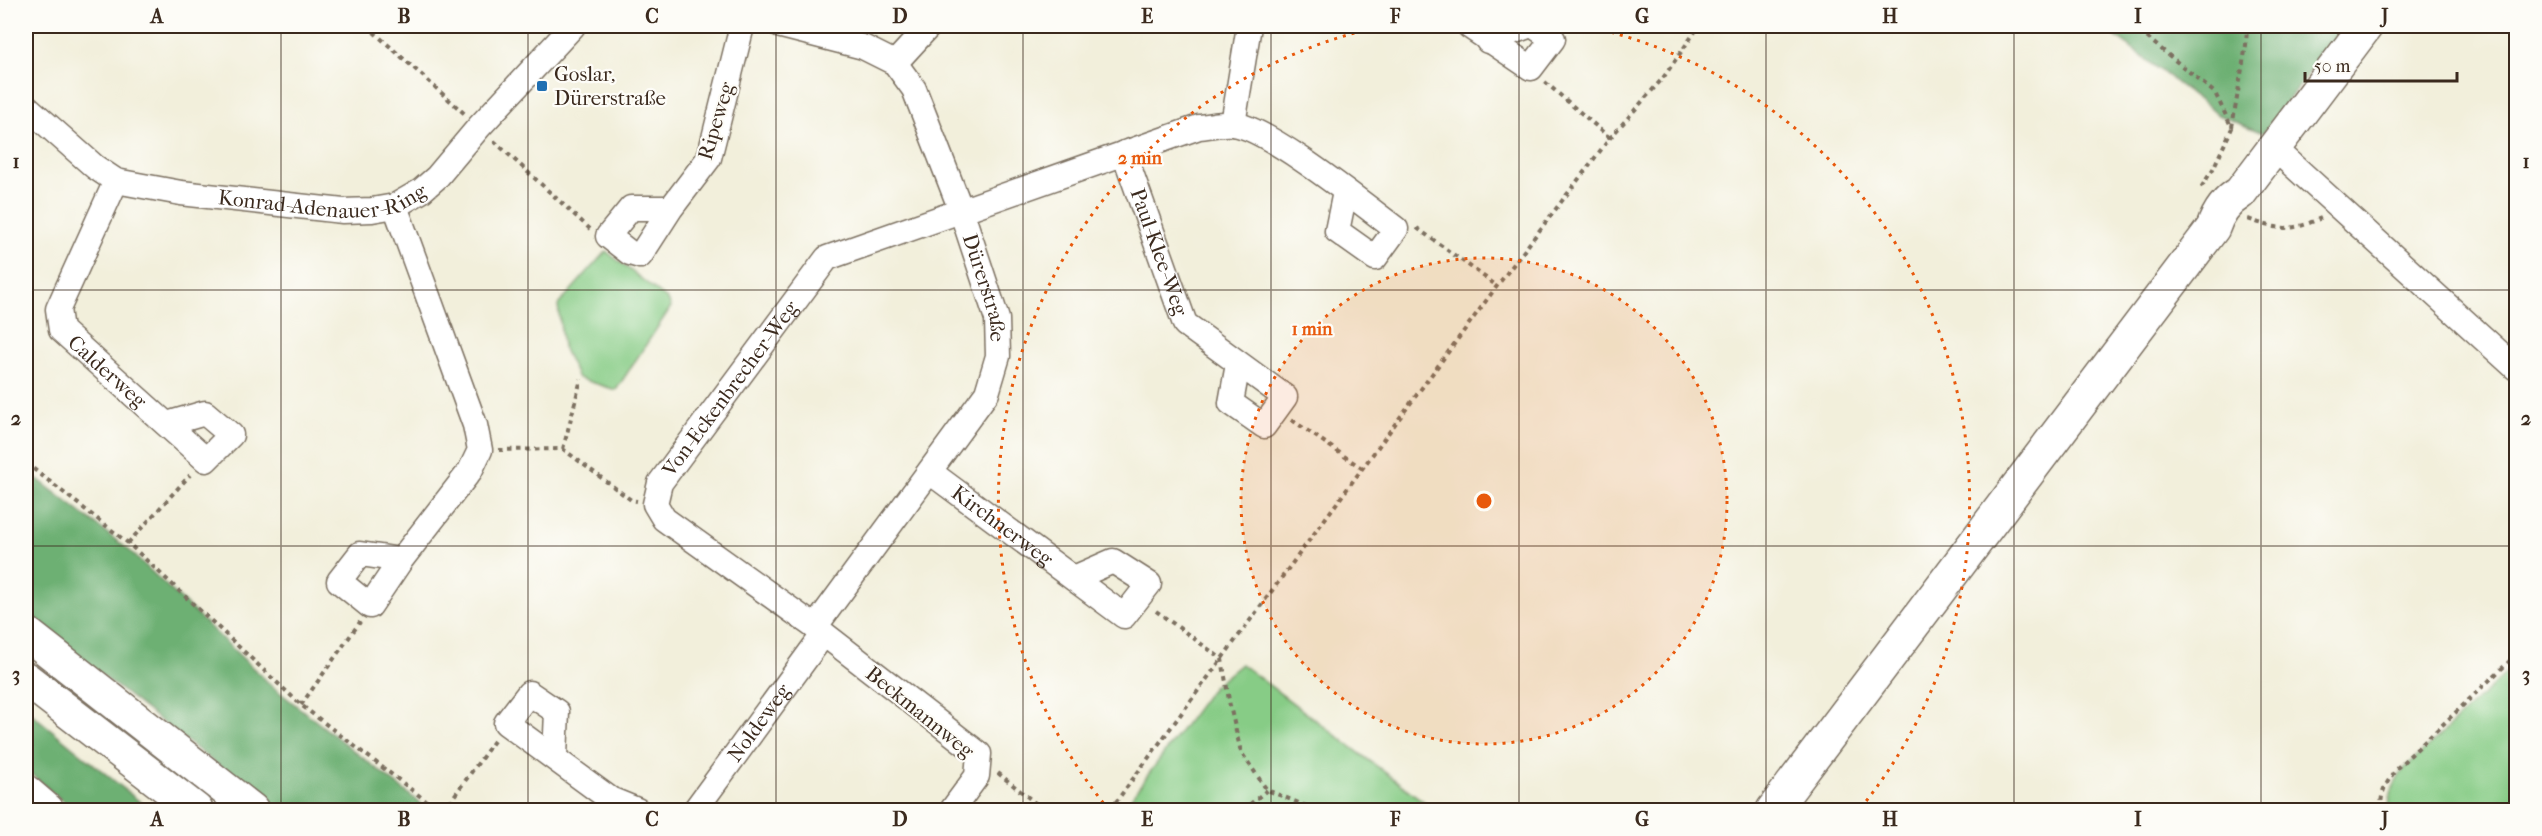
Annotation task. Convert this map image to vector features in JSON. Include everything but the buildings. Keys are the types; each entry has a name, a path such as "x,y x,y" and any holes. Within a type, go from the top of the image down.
{"main road":[{"path":"1773,810 2213,228 2225,223 2237,205 2240,193 2366,26"},
{"path":"26,633 252,810"},
{"path":"26,679 196,810"},
{"path":"26,792 47,810"}],"street":[{"name":"Konrad-Adenauer-Ring","path":"26,106 95,167 117,181 181,193 342,211 372,210 395,206 421,191 437,177 479,127 573,26"},
{"name":"Ripeweg","path":"671,208 709,158 742,26"},
{"name":"Dürerstraße","path":"782,26 863,47 895,63 914,89 961,210 997,319 998,356 987,393 819,631"},
{"path":"895,63 929,26"},
{"path":"1249,26 1233,124 1267,136 1345,192 1396,229 1375,258 1337,231 1345,192"},
{"path":"1469,26 1531,68 1553,39 1534,26"},
{"path":"1488,41 1528,26"},
{"name":"Von-Eckenbrecher-Weg","path":"819,631 664,519 655,504 660,483 827,258 1199,127 1233,124"},
{"path":"2274,148 2517,368"},
{"name":"Paul-Klee-Weg","path":"1124,153 1185,324 1285,397 1276,410"},
{"name":"Calderweg","path":"117,181 58,309 61,330 206,460 231,435 205,413 167,424"},
{"path":"395,206 475,425 480,450 470,471 401,560 370,606 339,581 360,554 401,560"},
{"path":"1238,364 1232,403 1264,426 1276,410"},
{"name":"Kirchnerweg","path":"930,472 1124,616 1149,584 1113,561 1074,578"},
{"name":"Beckmannweg","path":"819,631 979,754 977,776 952,810"},
{"name":"Noldeweg","path":"695,810 819,631"},
{"path":"555,756 557,712 529,693 506,723 555,756 610,799 637,810"}],"path":[{"path":"1110,810 1497,286 1610,138 1663,78 1699,26"},
{"path":"2182,26 2163,31 2133,26 2215,93 2232,128"},
{"path":"2228,141 2246,45 2247,26"},
{"path":"1531,68 1610,138"},
{"path":"1396,229 1417,227 1497,286"},
{"path":"563,449 581,379"},
{"path":"1276,410 1363,469"},
{"path":"480,450 563,449 631,500 655,504"},
{"path":"128,543 198,465 206,460"},
{"path":"26,463 128,543 302,705 438,810"},
{"path":"1138,598 1222,659 1241,752 1267,790 1316,810"},
{"path":"302,705 370,606"},
{"path":"2382,810 2380,801 2385,786 2397,768 2517,655"},
{"path":"444,810 506,723"},
{"path":"978,765 994,771 1044,810"},
{"path":"1244,810 1267,790"}],"green space":[{"path":"2102,26 2345,26 2263,133 2219,115"},
{"path":"606,251 668,300 671,307 616,390 578,378 563,347 558,305"},
{"path":"26,470 130,551 273,687 429,810 275,810 26,616"},
{"path":"1241,664 1435,810 1122,810 1213,687"},
{"path":"2516,664 2516,810 2390,810 2391,794 2403,770"},
{"path":"26,709 150,810 73,810 26,770"}],"place":[{"name":"Goslar, Dürerstraße","path":"542,86"}]}
